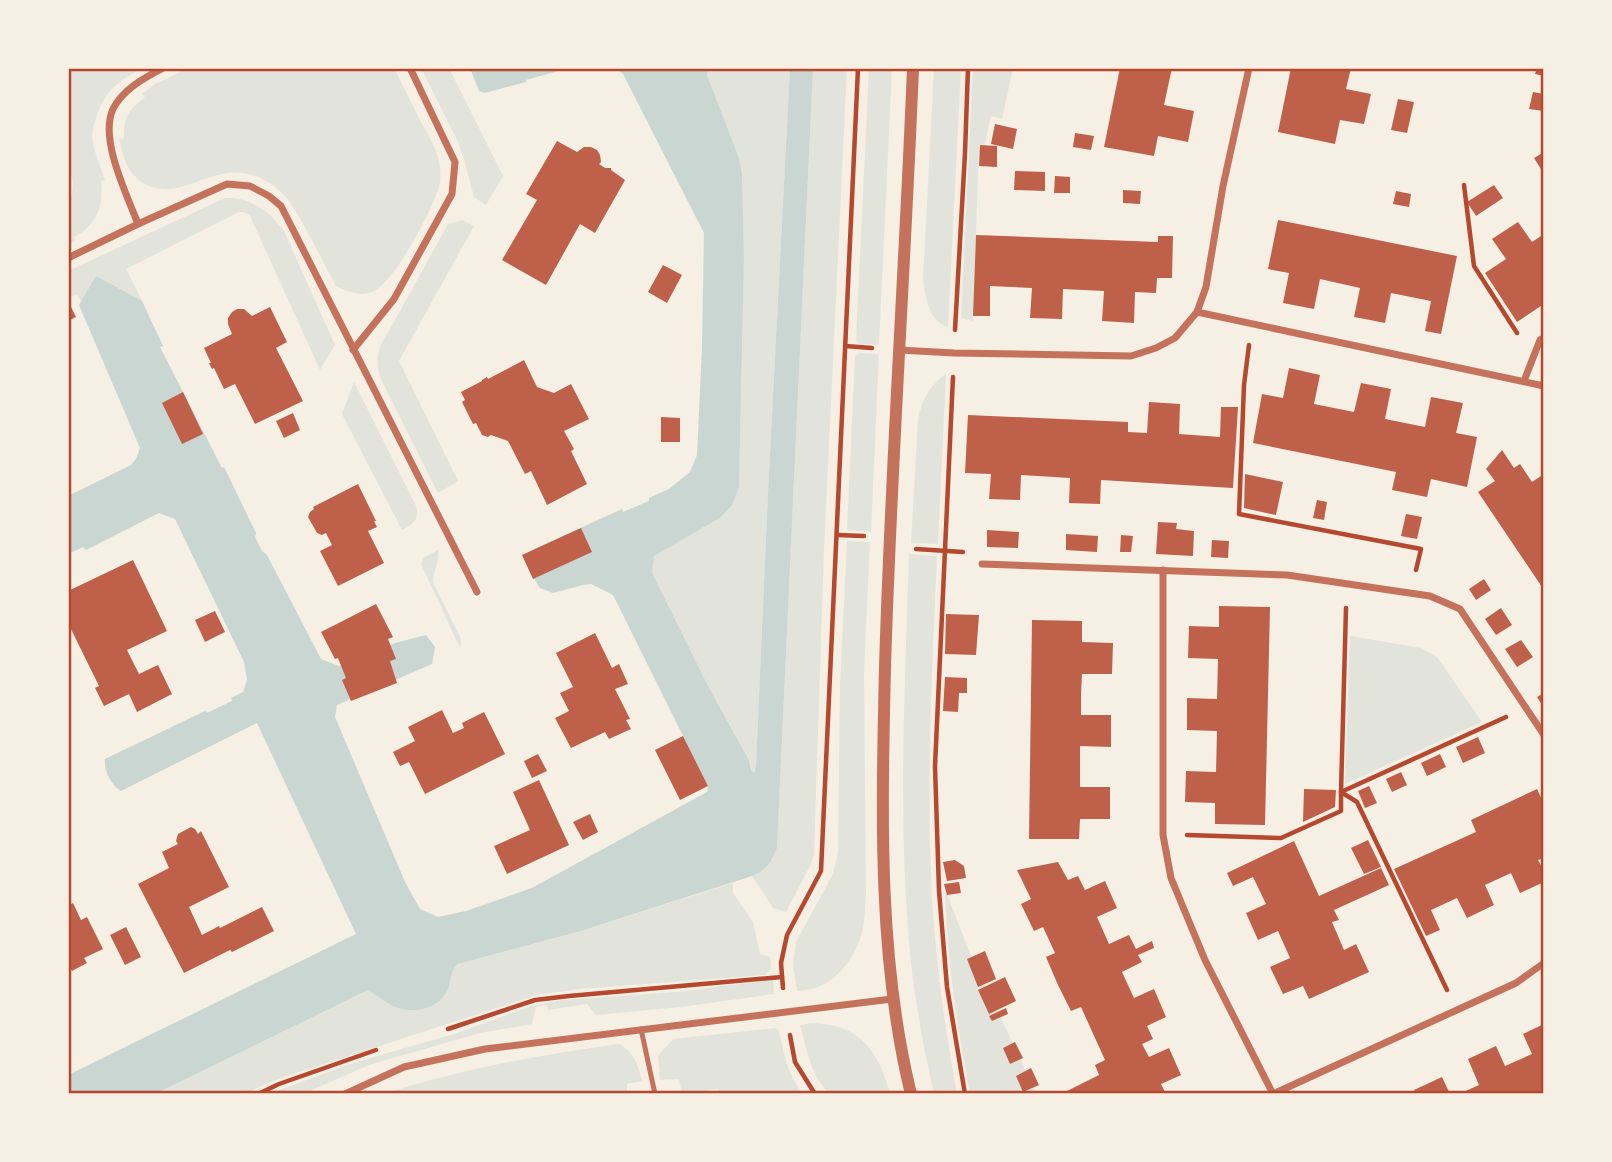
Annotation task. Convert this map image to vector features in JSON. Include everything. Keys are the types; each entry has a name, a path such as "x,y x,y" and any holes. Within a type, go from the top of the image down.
{"street":[{"path":"138,224 114,161 109,130 113,109 126,92 141,79 163,68"},
{"path":"353,350 394,299 452,194 455,162 410,68"},
{"path":"911,1094 892,999 883,773 887,602 914,68"},
{"path":"899,350 1131,356 1175,338 1197,312 1206,287 1223,186 1249,68"},
{"path":"68,258 227,184 250,186 269,196 281,206 477,593"},
{"path":"1197,312 1544,386"},
{"path":"1524,381 1540,340 1544,338"},
{"path":"982,564 1287,575 1430,596 1460,608 1544,735"},
{"path":"1163,570 1163,835 1171,878 1205,960 1273,1094 1516,983 1544,963"},
{"path":"345,1094 404,1068 485,1049 892,999"}],"lane":[{"path":"640,1029 655,1094"}],"path":[{"path":"814,1094 795,1062 785,1013 781,963 787,935 821,871 858,68"},
{"path":"965,1094 947,987 939,891 934,766 968,68"},
{"path":"1464,185 1474,266 1534,357"},
{"path":"1252,324 1244,385 1239,514 1421,549 1410,593"},
{"path":"837,535 870,537"},
{"path":"911,549 974,553 982,564"},
{"path":"1163,835 1281,838 1341,811 1348,584"},
{"path":"1342,792 1526,708"},
{"path":"1342,792 1357,802 1457,1010"}],"shaded area":[{"path":"76,68 143,68 115,86 101,106 92,136 105,180 101,181 100,207 88,227 74,237 75,241 68,244 68,200 72,196 73,181 68,165 68,72"},
{"path":"189,68 394,68 435,149 440,167 440,183 412,243 381,286 372,292 358,294 336,286 289,201 274,186 260,178 242,173 228,173 181,187 163,189 147,185 134,175 125,160 119,139 124,138 128,114 145,97 142,94 155,84"},
{"path":"421,68 449,68 503,176 486,205 474,197 458,142"},
{"path":"470,68 569,68 484,93 479,91"},
{"path":"615,68 708,68 707,75 739,158 742,173 744,257 739,487 732,505 721,517 654,556 652,573 754,773 790,68 813,68 777,848 770,863 752,876 581,931 458,964 452,972 445,995 429,1007 416,1010 398,1008 368,990 155,1094 68,1094 68,1075 356,934 257,723 121,791 107,773 105,759 205,711 207,713 232,701 231,698 243,692 247,680 244,662 175,519 159,513 86,550 83,547 68,554 68,496 131,465 140,448 79,305 96,276 142,301 163,346 160,347 222,468 224,467 262,551 267,555 321,659 339,666 395,643 426,635 435,647 432,664 337,705 335,717 405,882 420,909 438,917 466,911 532,888 707,792 708,786 613,595 591,584 553,593 540,588 530,565 534,549 622,509 623,512 649,501 649,498 669,489 690,472 697,455 704,233 623,74"},
{"path":"708,68 790,68 754,773 652,574 653,556 681,539 739,487 744,257 742,173 739,158 707,75"},
{"path":"813,68 847,68 824,550 814,855 786,912 773,908 752,876 759,873 777,848"},
{"path":"869,68 892,68 879,345 859,344 856,339"},
{"path":"934,68 961,68 948,327 936,320 932,314 923,279"},
{"path":"973,68 1013,68 1002,119 991,116 985,144 979,145 973,321 961,318"},
{"path":"225,198 243,200 259,207 284,231 335,345 320,370 250,216 245,212 239,212 126,269 142,301 96,277 81,302 77,294 68,298 68,271"},
{"path":"462,220 474,226 399,361 458,481 438,493 380,377 378,353 448,224"},
{"path":"859,353 879,354 871,532 847,530 855,356"},
{"path":"946,374 938,544 911,543 918,419 927,394"},
{"path":"354,382 416,506 415,521 402,530 342,414"},
{"path":"847,541 870,542 864,672 864,919 856,949 840,972 818,987 797,991 793,965 796,942 833,874 838,852 840,685"},
{"path":"438,550 433,582 461,639 460,648 421,564 423,558"},
{"path":"909,554 937,556 930,727 930,855 939,972 957,1094 934,1094 919,1018 909,942 903,797"},
{"path":"1350,636 1421,648 1437,657 1482,722 1345,784"},
{"path":"733,883 733,893 753,922 760,954 770,957 771,969 765,975 580,989 537,995 281,1078 243,1094 155,1094 368,990 401,1009 448,988 452,970 458,964 581,931"},
{"path":"945,889 969,951 1035,1090 1029,1094 970,1094 953,992"},
{"path":"773,980 774,994 681,1007 596,1015 587,1004 548,1010 547,1005 536,1007 532,1024 480,1033 369,1065 303,1094 268,1094 353,1063 454,1034 531,1006 562,1000 676,992"},
{"path":"811,1023 842,1028 864,1042 879,1064 890,1094 830,1094 818,1079 805,1044 800,1025"},
{"path":"776,1028 790,1072 803,1094 721,1094 718,1089 682,1094 679,1079 660,1080 658,1056 673,1039"},
{"path":"619,1044 635,1059 642,1081 627,1084 627,1094 384,1094 500,1064"}],"building":[{"path":"1120,68 1172,68 1164,105 1194,111 1188,142 1158,136 1154,156 1104,147"},
{"path":"1291,68 1351,68 1346,89 1371,94 1364,124 1340,120 1335,144 1278,132"},
{"path":"1537,68 1544,68 1544,76 1535,74"},
{"path":"1533,92 1544,94 1544,111 1529,109"},
{"path":"1398,99 1414,102 1407,133 1391,130"},
{"path":"995,124 1017,129 1013,149 991,144"},
{"path":"1075,133 1094,136 1091,150 1073,147"},
{"path":"557,141 577,152 584,147 597,150 601,162 599,164 611,168 625,180 595,233 580,224 546,285 502,260 537,200 526,194"},
{"path":"980,145 997,146 997,167 979,166"},
{"path":"1544,152 1544,174 1534,158"},
{"path":"1015,171 1045,172 1045,191 1014,190"},
{"path":"1055,176 1070,177 1070,193 1054,193"},
{"path":"1494,185 1503,198 1476,216 1467,202"},
{"path":"1123,190 1141,191 1140,204 1123,203"},
{"path":"1396,191 1411,194 1409,207 1393,204"},
{"path":"1278,220 1457,256 1441,334 1425,331 1431,301 1391,293 1385,323 1354,317 1360,288 1320,279 1314,309 1283,303 1289,273 1268,269"},
{"path":"1518,222 1532,242 1544,234 1544,304 1517,322 1485,273 1506,259 1492,239"},
{"path":"976,235 1158,242 1158,236 1173,236 1172,278 1157,278 1156,293 1135,292 1134,323 1102,321 1104,291 1063,289 1062,319 1030,318 1032,288 990,286 990,316 973,316"},
{"path":"663,265 682,275 667,303 648,292"},
{"path":"68,301 76,317 68,321"},
{"path":"270,307 287,342 276,348 303,401 255,424 235,384 224,389 204,348 232,334 228,318 232,312 244,309 252,316"},
{"path":"524,360 537,387 554,393 571,384 589,419 564,431 587,484 547,505 531,471 525,474 508,441 482,435 462,402 465,400 461,392"},
{"path":"1289,368 1320,375 1314,404 1354,412 1361,383 1391,389 1385,419 1425,427 1431,397 1463,403 1456,433 1477,437 1467,487 1431,479 1427,497 1392,490 1396,472 1253,443 1262,394 1283,398"},
{"path":"183,392 203,434 182,444 162,403"},
{"path":"1149,402 1180,404 1179,434 1220,437 1221,407 1238,407 1233,488 1101,480 1100,504 1069,503 1070,478 1021,475 1020,500 989,499 991,474 965,473 968,415 1128,422 1128,432 1147,433"},
{"path":"293,413 300,430 284,438 276,421"},
{"path":"661,417 680,418 680,442 661,442"},
{"path":"1502,450 1514,468 1520,464 1532,482 1544,474 1544,590 1478,492 1495,481 1486,469"},
{"path":"1245,474 1283,482 1276,515 1244,508"},
{"path":"358,484 376,521 377,527 368,531 384,563 338,586 320,551 332,545 326,533 317,533 308,517 313,507"},
{"path":"1317,500 1327,502 1324,520 1313,518"},
{"path":"1406,514 1422,517 1417,539 1401,536"},
{"path":"1158,522 1177,523 1176,529 1194,531 1193,556 1156,554"},
{"path":"581,528 592,552 533,579 522,555"},
{"path":"987,530 1019,532 1018,548 987,547"},
{"path":"1066,534 1098,536 1097,552 1066,550"},
{"path":"1121,535 1133,536 1131,552 1120,552"},
{"path":"1212,540 1229,541 1228,558 1211,557"},
{"path":"133,560 167,631 127,650 139,674 158,665 172,694 137,712 129,694 104,706 95,688 99,686 68,623 68,591"},
{"path":"1484,579 1491,590 1476,600 1469,589"},
{"path":"376,604 393,637 388,639 396,659 390,661 397,683 351,701 342,680 346,678 338,658 335,659 321,632"},
{"path":"1219,606 1270,607 1265,825 1215,824 1215,803 1185,802 1186,771 1216,772 1217,731 1187,730 1187,698 1217,699 1218,659 1188,658 1189,626 1219,627"},
{"path":"1501,608 1512,625 1496,635 1485,619"},
{"path":"215,611 225,632 205,642 195,620"},
{"path":"946,614 979,615 976,655 945,654"},
{"path":"1032,620 1082,621 1082,642 1113,643 1112,674 1082,674 1081,694 1081,715 1111,715 1111,747 1080,746 1080,787 1110,787 1110,819 1080,819 1079,839 1029,839"},
{"path":"595,633 612,668 619,664 628,684 615,689 630,719 626,720 631,729 609,739 605,732 571,748 555,718 569,711 560,693 573,687 556,653"},
{"path":"1521,640 1533,657 1517,667 1505,649"},
{"path":"945,677 967,678 967,693 959,693 958,712 943,711"},
{"path":"1544,693 1544,708 1537,697"},
{"path":"442,710 453,733 464,728 462,723 484,712 505,754 425,794 409,762 400,766 393,752 415,741 408,727"},
{"path":"683,736 708,786 680,800 655,750"},
{"path":"1478,737 1485,753 1463,763 1456,747"},
{"path":"538,754 547,771 532,778 524,761"},
{"path":"1440,754 1446,767 1427,776 1421,763"},
{"path":"1401,772 1407,785 1392,792 1386,779"},
{"path":"539,780 569,845 507,874 494,846 530,830 513,792"},
{"path":"1369,786 1377,803 1365,808 1358,791"},
{"path":"1304,789 1336,790 1335,807 1303,822"},
{"path":"1537,789 1544,804 1544,858 1538,860 1544,871 1544,882 1520,893 1511,873 1485,885 1494,905 1467,918 1457,898 1431,910 1440,930 1426,936 1394,869 1476,832 1471,820"},
{"path":"590,814 598,832 583,840 573,822"},
{"path":"191,827 198,834 201,831 229,887 189,907 202,935 262,907 274,931 184,973 138,884 169,868 162,852 178,844 178,834"},
{"path":"1368,840 1381,867 1364,874 1351,848"},
{"path":"1294,841 1319,896 1381,868 1389,885 1334,910 1339,920 1332,922 1344,950 1356,944 1369,972 1309,999 1303,986 1283,994 1270,967 1290,958 1278,931 1258,940 1246,913 1266,904 1253,877 1233,886 1227,873"},
{"path":"955,860 964,866 966,878 947,881 943,862"},
{"path":"1058,862 1068,880 1078,876 1085,890 1105,881 1117,908 1097,917 1109,944 1129,935 1136,949 1152,941 1154,948 1138,955 1142,962 1122,972 1134,998 1154,989 1166,1017 1147,1026 1153,1039 1142,1044 1149,1057 1169,1048 1181,1075 1161,1084 1166,1094 1068,1094 1067,1091 1099,1075 1095,1065 1105,1060 1081,1007 1071,1011 1058,985 1046,957 1055,953 1043,927 1034,931 1021,904 1031,899 1017,870"},
{"path":"959,882 961,893 947,895 944,884"},
{"path":"73,903 81,920 87,917 103,949 84,958 87,963 72,971 68,966 68,906"},
{"path":"126,927 141,957 125,965 110,935"},
{"path":"985,951 996,979 978,987 967,959"},
{"path":"1005,977 1016,1001 989,1014 978,990"},
{"path":"1006,1008 1008,1014 992,1021 989,1016"},
{"path":"1544,1024 1544,1094 1459,1094 1479,1085 1468,1059 1496,1046 1505,1066 1532,1054 1523,1034"},
{"path":"1015,1042 1023,1058 1010,1064 1003,1048"},
{"path":"1031,1068 1039,1085 1023,1092 1016,1076"},
{"path":"1442,1077 1450,1094 1416,1094 1414,1090"}]}
